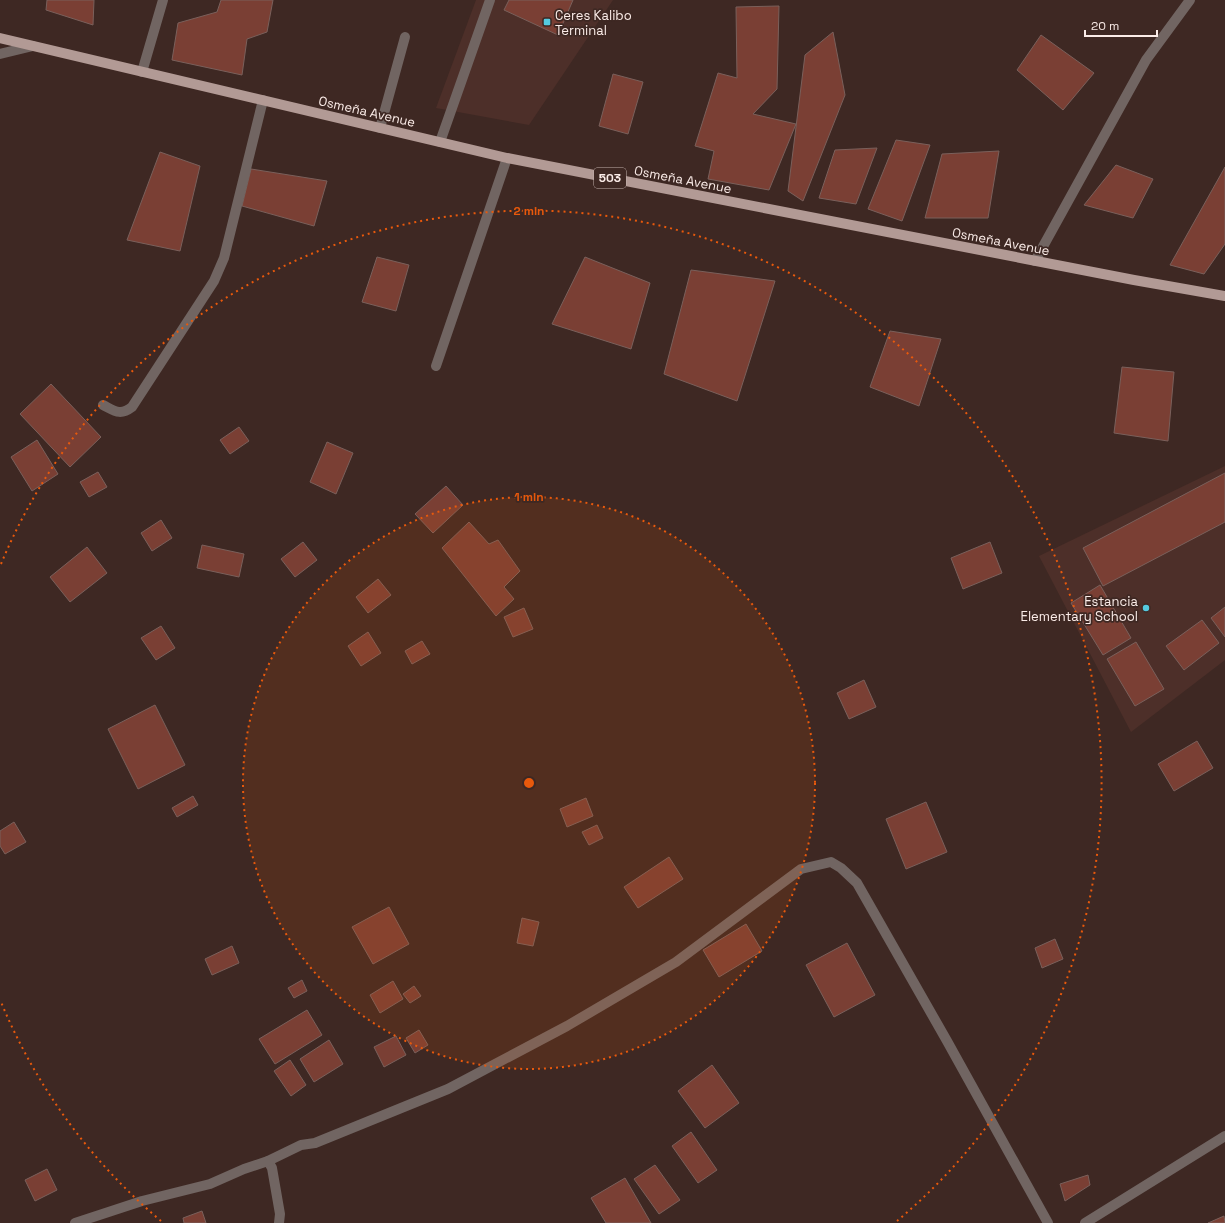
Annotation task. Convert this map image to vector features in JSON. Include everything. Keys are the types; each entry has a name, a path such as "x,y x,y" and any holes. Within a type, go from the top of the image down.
{"main road":[{"name":"Osmeña Avenue","path":"0,38 507,158 1035,261 1225,296"}],"street":[{"path":"142,72 164,0"},
{"path":"440,142 490,0"},
{"path":"1035,261 1146,60 1190,0"},
{"path":"380,128 405,37"},
{"path":"0,54 32,46"},
{"path":"103,405 118,412 126,412 132,407 214,281 224,258 263,100"},
{"path":"436,366 507,158"},
{"path":"75,1223 142,1201 210,1184 244,1169 268,1161 301,1145 315,1143 448,1089 567,1026 676,962 801,869 831,862 841,868 857,883 1048,1223"},
{"path":"1085,1223 1225,1136"},
{"path":"268,1161 272,1168 280,1214 279,1223"}],"shaded area":[{"path":"476,0 613,0 529,125 436,108"},
{"name":"Estancia Elementary School","path":"1225,466 1225,660 1131,732 1039,556"}],"building":[{"path":"47,0 94,0 93,25 46,10"},
{"path":"221,0 273,0 267,32 247,39 242,75 172,60 178,23 217,12"},
{"name":"Ceres Kalibo Terminal","path":"509,0 573,0 558,35 504,10"},
{"path":"779,6 777,89 753,114 796,124 769,190 708,179 714,151 695,146 718,73 737,78 736,7"},
{"path":"833,32 845,95 803,201 788,191 805,55"},
{"path":"1041,35 1094,73 1063,110 1017,70"},
{"path":"613,74 643,82 628,134 599,126"},
{"path":"896,140 930,145 902,221 868,209"},
{"path":"877,148 856,204 819,198 835,150"},
{"path":"999,151 988,218 925,218 942,154"},
{"path":"160,152 200,166 180,251 127,240"},
{"path":"1116,165 1153,179 1133,218 1084,205"},
{"path":"1225,167 1225,244 1204,274 1170,265"},
{"path":"251,169 327,181 314,226 242,206"},
{"path":"377,257 409,265 396,311 362,302"},
{"path":"585,257 650,283 631,349 552,324"},
{"path":"691,270 775,281 737,401 664,374"},
{"path":"890,331 941,339 919,406 870,387"},
{"path":"1122,367 1174,372 1168,441 1114,433"},
{"path":"51,384 101,437 70,467 20,414"},
{"path":"239,427 249,441 230,454 220,440"},
{"path":"37,440 58,474 32,491 11,457"},
{"path":"327,442 353,453 336,494 310,482"},
{"path":"98,472 107,487 89,497 80,482"},
{"path":"1225,473 1225,522 1103,586 1083,548"},
{"path":"446,486 463,505 433,533 415,514"},
{"path":"161,520 172,538 152,551 141,533"},
{"path":"469,522 489,544 498,540 520,571 504,587 514,599 496,616 442,548"},
{"path":"303,542 317,560 295,577 281,559"},
{"path":"990,542 1002,573 963,589 951,558"},
{"path":"202,545 244,554 239,577 197,568"},
{"path":"87,547 107,573 70,602 50,577"},
{"path":"378,579 391,595 368,613 356,597"},
{"path":"1100,585 1131,638 1103,655 1071,603"},
{"path":"1225,607 1225,637 1211,618"},
{"path":"524,608 533,629 513,637 504,617"},
{"path":"1202,620 1219,643 1184,670 1166,646"},
{"path":"161,626 175,648 156,660 141,638"},
{"path":"368,632 381,653 361,666 348,646"},
{"path":"422,641 430,654 412,664 405,651"},
{"path":"1136,642 1164,689 1135,706 1107,659"},
{"path":"864,680 876,707 849,719 837,693"},
{"path":"155,705 185,765 138,789 108,729"},
{"path":"1197,741 1213,768 1174,791 1158,764"},
{"path":"193,796 198,805 177,817 172,808"},
{"path":"586,798 593,816 567,827 560,809"},
{"path":"926,802 947,852 906,869 886,819"},
{"path":"14,822 26,842 5,854 0,846 0,831"},
{"path":"597,825 603,838 589,845 582,832"},
{"path":"669,857 683,879 638,908 624,887"},
{"path":"389,907 409,944 373,964 352,927"},
{"path":"522,918 539,922 533,946 517,943"},
{"path":"746,924 762,951 719,977 703,950"},
{"path":"1055,939 1063,959 1042,968 1035,948"},
{"path":"847,943 875,995 834,1017 806,965"},
{"path":"232,946 239,963 212,975 205,959"},
{"path":"302,980 307,991 294,998 288,988"},
{"path":"393,981 403,999 380,1013 370,995"},
{"path":"414,986 421,996 410,1003 403,994"},
{"path":"307,1010 322,1035 275,1064 259,1039"},
{"path":"419,1030 428,1045 415,1053 406,1038"},
{"path":"396,1036 406,1055 384,1067 374,1047"},
{"path":"329,1040 343,1064 314,1082 300,1059"},
{"path":"290,1060 306,1085 291,1096 274,1071"},
{"path":"712,1065 739,1103 705,1128 678,1091"},
{"path":"691,1132 717,1170 698,1183 672,1146"},
{"path":"655,1165 680,1200 659,1214 634,1179"},
{"path":"47,1169 57,1190 35,1201 25,1180"},
{"path":"1088,1175 1090,1185 1065,1201 1060,1184"},
{"path":"625,1178 651,1223 606,1223 591,1198"},
{"path":"202,1211 206,1223 184,1223 183,1218"},
{"path":"1224,1216 1225,1223 1208,1223"}],"place":[{"name":"Ceres Kalibo Terminal","path":"547,22"},
{"name":"Estancia Elementary School","path":"1146,608"}]}
